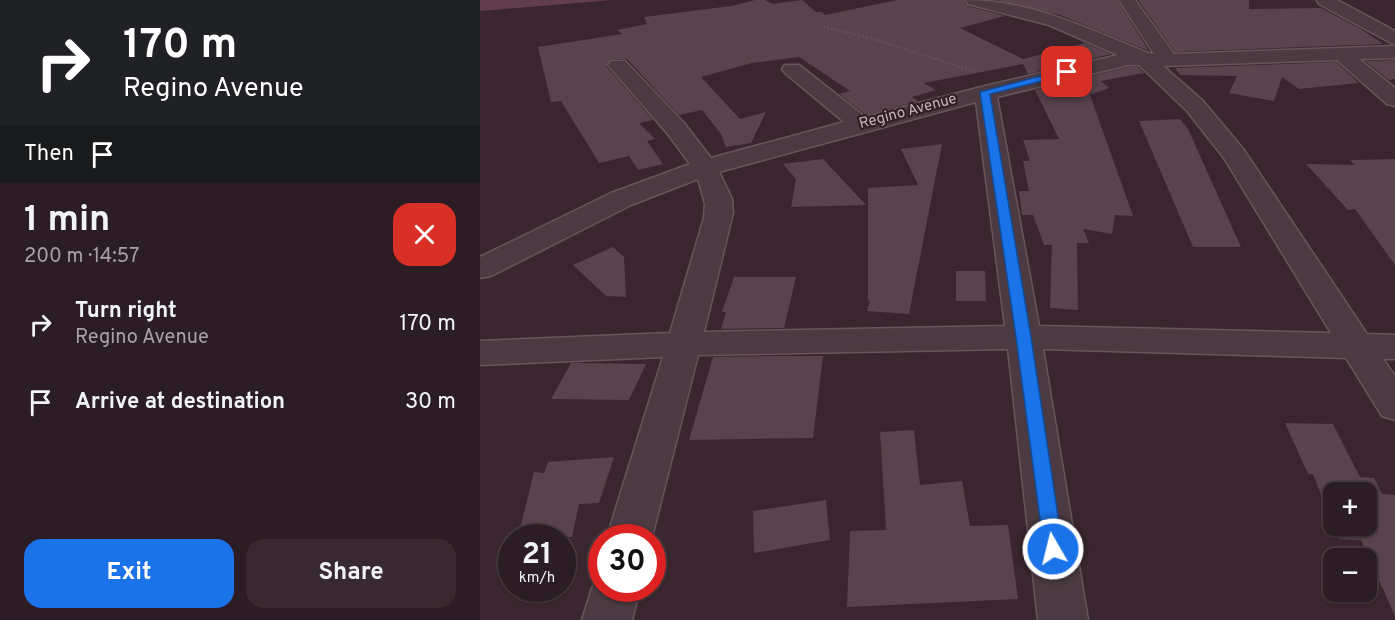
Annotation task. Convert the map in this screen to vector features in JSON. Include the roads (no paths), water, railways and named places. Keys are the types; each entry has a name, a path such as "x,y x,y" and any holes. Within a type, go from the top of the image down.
{"street":[{"path":"974,0 1054,21 1157,60"},
{"path":"1126,0 1140,22 1157,60 1234,155 1395,406"},
{"path":"1325,0 1395,39"},
{"name":"Regino Avenue","path":"480,269 621,199 704,168 998,89 1116,60 1395,52"},
{"path":"1340,53 1395,99"},
{"path":"618,65 683,139 704,168 719,200 718,217 634,524"},
{"path":"792,69 861,125"},
{"path":"998,89 1024,337 1063,620"},
{"path":"480,353 683,344 1024,337 1395,347"},
{"path":"607,620 612,602"}]}
